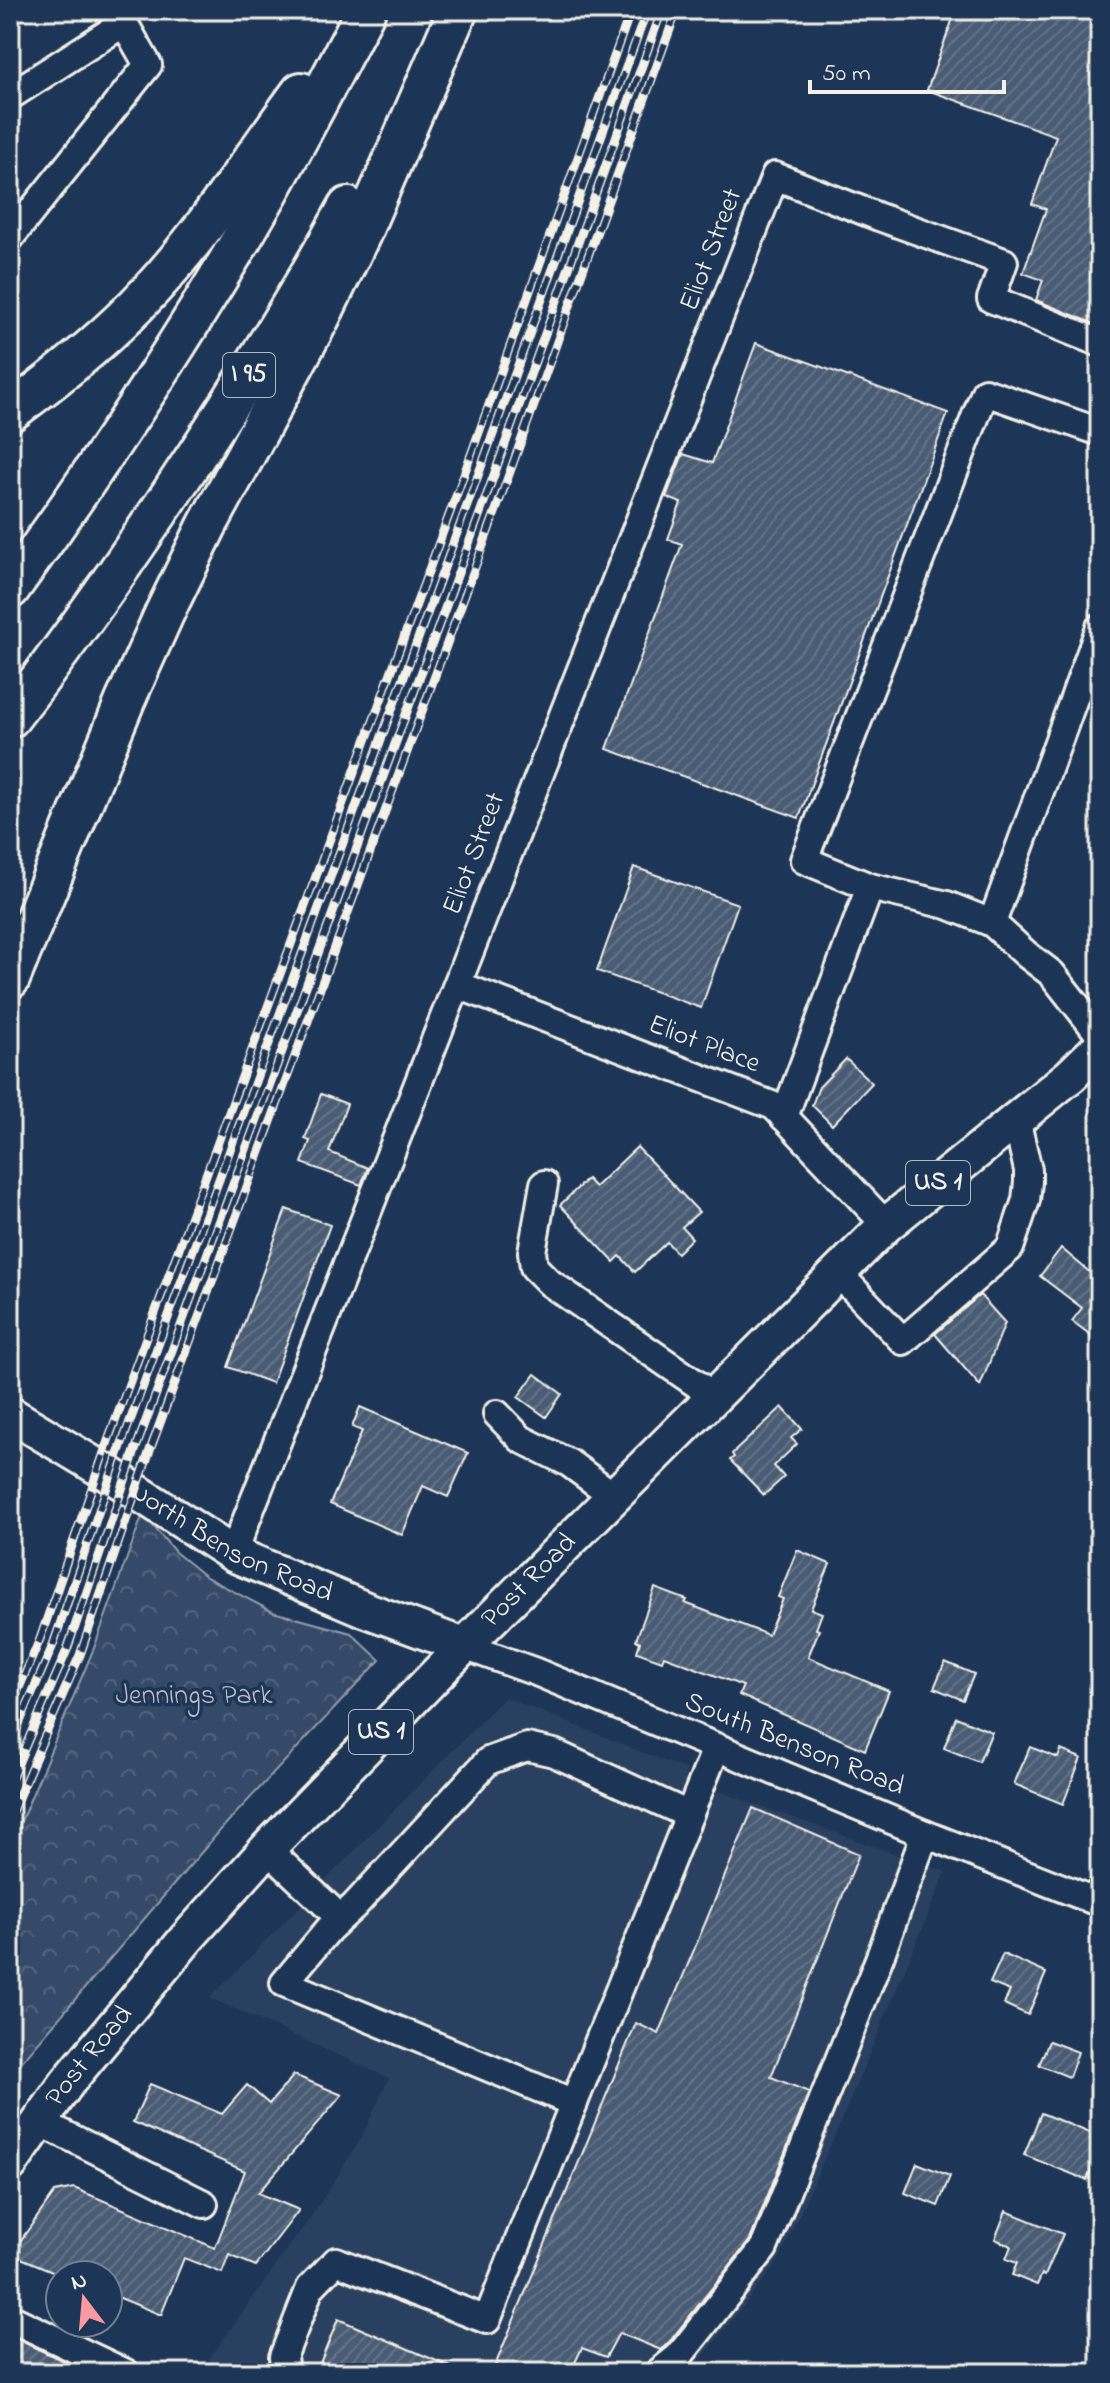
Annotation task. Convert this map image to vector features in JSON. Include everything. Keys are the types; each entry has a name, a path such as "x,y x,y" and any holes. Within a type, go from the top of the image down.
{"highway":[{"path":"10,412 70,366 150,292 364,10"},
{"path":"10,589 86,484 188,328 275,180 364,10"},
{"path":"12,975 165,612 361,234 455,10"},
{"name":"I 95","path":"10,718 125,561 240,389 345,213 455,10"}],"main road":[{"name":"Post Road","path":"10,2164 67,2083 187,1938 267,1849 464,1646 886,1225 1070,1076 1100,1047"},
{"name":"North Benson Road","path":"10,1414 233,1554 364,1609 464,1646"}],"street":[{"path":"10,96 124,23 148,65 10,238"},
{"name":"Eliot Street","path":"233,1554 775,176 1004,262 991,299 1100,343"},
{"path":"1100,432 985,392 804,860 870,887 947,905 992,923 1052,974 1100,1035"},
{"path":"992,923 1100,627"},
{"path":"784,1117 870,887"},
{"name":"Eliot Place","path":"458,985 774,1106 886,1225"},
{"path":"838,1273 903,1341 1010,1248 1026,1200 1028,1182 1016,1119"},
{"path":"544,1184 532,1252 534,1267 550,1283 714,1396"},
{"path":"497,1414 521,1439 569,1463 614,1496"},
{"name":"South Benson Road","path":"464,1646 536,1672 925,1834 1100,1903"},
{"path":"574,2103 284,1983 329,1929 488,1761 527,1747 554,1753 689,1815"},
{"path":"285,2373 283,2357 310,2288 336,2261 487,2320 716,1748"},
{"path":"658,2373 679,2356 764,2248 881,1954 925,1834"},
{"path":"267,1849 340,1918"},
{"path":"40,2122 204,2204"},
{"path":"10,2318 126,2373"}],"shaded area":[{"path":"505,1697 687,1770 684,1779 946,1872 778,2262 687,2373 199,2373 317,2208 360,2140 389,2078 210,1998"}],"green space":[{"name":"Jennings Park","path":"143,1514 175,1552 206,1577 273,1612 351,1633 380,1660 224,1826 23,2060 10,2080 10,1847 94,1648"}],"building":[{"path":"956,10 1092,10 1100,13 1100,326 1036,300 1043,280 1023,273 1046,209 1032,204 1056,136 927,90"},
{"path":"756,343 948,413 799,818 607,749 682,544 668,539 681,503 666,497 683,454 712,463"},
{"path":"634,867 738,904 701,1008 597,971"},
{"path":"846,1059 872,1083 832,1125 812,1105 819,1087"},
{"path":"321,1094 347,1104 329,1152 368,1168 361,1185 302,1163 310,1141 305,1139"},
{"path":"637,1147 699,1212 682,1227 692,1238 677,1253 667,1242 635,1272 620,1256 614,1262 560,1205 587,1179 595,1187"},
{"path":"286,1209 330,1225 272,1383 228,1367"},
{"path":"1061,1248 1100,1281 1100,1342 1072,1321 1082,1308 1040,1276"},
{"path":"980,1295 1005,1323 980,1386 935,1334"},
{"path":"535,1374 562,1394 546,1417 518,1397"},
{"path":"360,1407 468,1453 448,1497 423,1486 402,1535 330,1504 362,1431 352,1427"},
{"path":"782,1407 802,1429 791,1438 797,1444 774,1466 784,1477 764,1495 730,1460 734,1457 732,1454"},
{"path":"797,1550 830,1564 811,1609 822,1613 808,1657 889,1691 865,1750 739,1695 743,1686 664,1656 662,1661 637,1652 640,1642 636,1640 655,1588 768,1635 783,1599 778,1597"},
{"path":"945,1662 974,1674 963,1700 934,1688"},
{"path":"956,1717 992,1732 979,1762 944,1748"},
{"path":"1030,1747 1058,1758 1061,1750 1081,1758 1063,1804 1014,1784"},
{"path":"753,1808 859,1854 771,2077 809,2092 750,2240 661,2350 619,2333 606,2357 582,2348 570,2373 492,2373 636,2023 659,2034"},
{"path":"1003,1954 1046,1973 1028,2015 1004,2004 1010,1991 990,1983"},
{"path":"1049,2041 1078,2052 1069,2077 1039,2065"},
{"path":"294,2075 342,2095 258,2193 299,2210 256,2266 229,2255 222,2273 184,2258 161,2315 124,2300 124,2259 44,2259 44,2268 11,2254 55,2192 74,2188 215,2248 245,2171 133,2122 150,2084 222,2114 247,2085 269,2104"},
{"path":"1041,2113 1100,2137 1100,2148 1087,2180 1024,2155"},
{"path":"917,2163 950,2176 938,2206 905,2193"},
{"path":"1006,2211 1063,2234 1045,2276 1042,2274 1037,2285 1012,2275 1017,2263 1006,2259 1011,2246 995,2239"},
{"path":"338,2319 465,2373 316,2373"},
{"path":"10,2336 68,2363 64,2373 10,2373"}],"railway":[{"path":"10,1709 40,1639 109,1438 459,488 631,10"},
{"path":"10,1745 53,1645 122,1443 647,10"},
{"path":"10,1782 67,1650 136,1448 662,10"},
{"path":"10,1816 80,1655 149,1453 677,10"}]}
